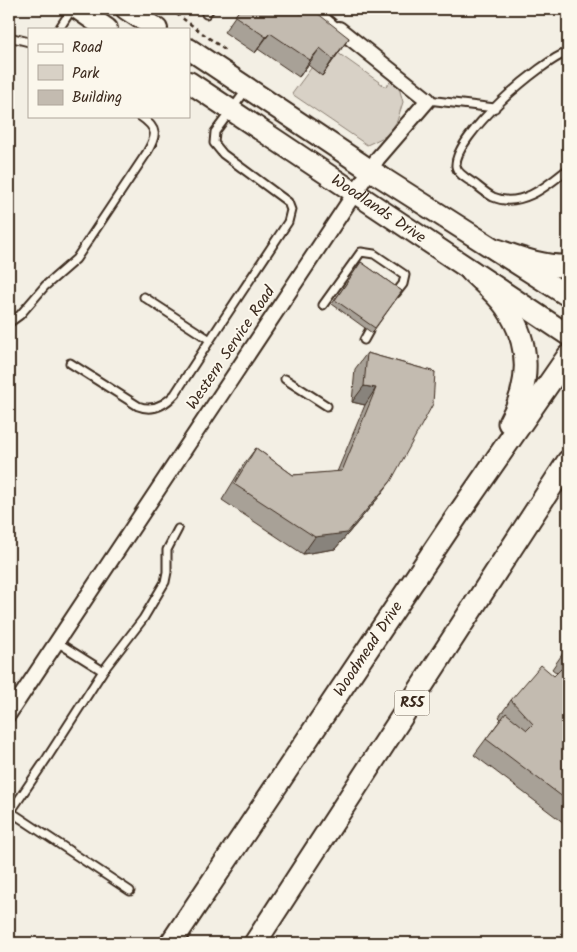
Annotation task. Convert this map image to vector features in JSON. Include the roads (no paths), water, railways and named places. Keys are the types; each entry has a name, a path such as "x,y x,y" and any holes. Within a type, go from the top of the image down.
{"main road":[{"path":"126,9 155,28"},
{"name":"Woodlands Drive","path":"190,51 370,170 568,296"},
{"name":"Woodlands Drive","path":"190,83 568,336"},
{"path":"497,250 524,260 553,266 568,266"},
{"path":"454,519 515,413 521,398 526,372 525,350 506,306 471,271"},
{"name":"Woodmead Drive","path":"171,943 454,519 568,356"},
{"name":"R55","path":"255,943 522,535 568,461"},
{"path":"522,535 568,481"}],"street":[{"path":"339,29 428,100"},
{"name":"Western Service Road","path":"9,714 382,152 428,100"}],"lane":[{"path":"60,28 72,9"},
{"path":"316,9 339,29"},
{"path":"9,37 28,42"},
{"path":"568,52 560,55 522,81 495,108 460,152 456,167 460,173 491,196 505,200 522,198 532,194 568,169"},
{"path":"70,363 138,406 153,409 168,401 175,394 288,222 291,210 290,204 223,154 216,147 213,140 215,132 248,88"},
{"path":"428,100 495,108"},
{"path":"9,323 20,316 46,286 76,259 154,142 155,134 152,126 142,118"},
{"path":"322,305 362,252 374,254 405,275 406,278 396,293"},
{"path":"144,297 210,340"},
{"path":"364,340 369,331"},
{"path":"285,379 327,406"},
{"path":"130,891 10,813 103,670 143,619 165,582 167,550 178,528"},
{"path":"57,642 103,670"}]}
